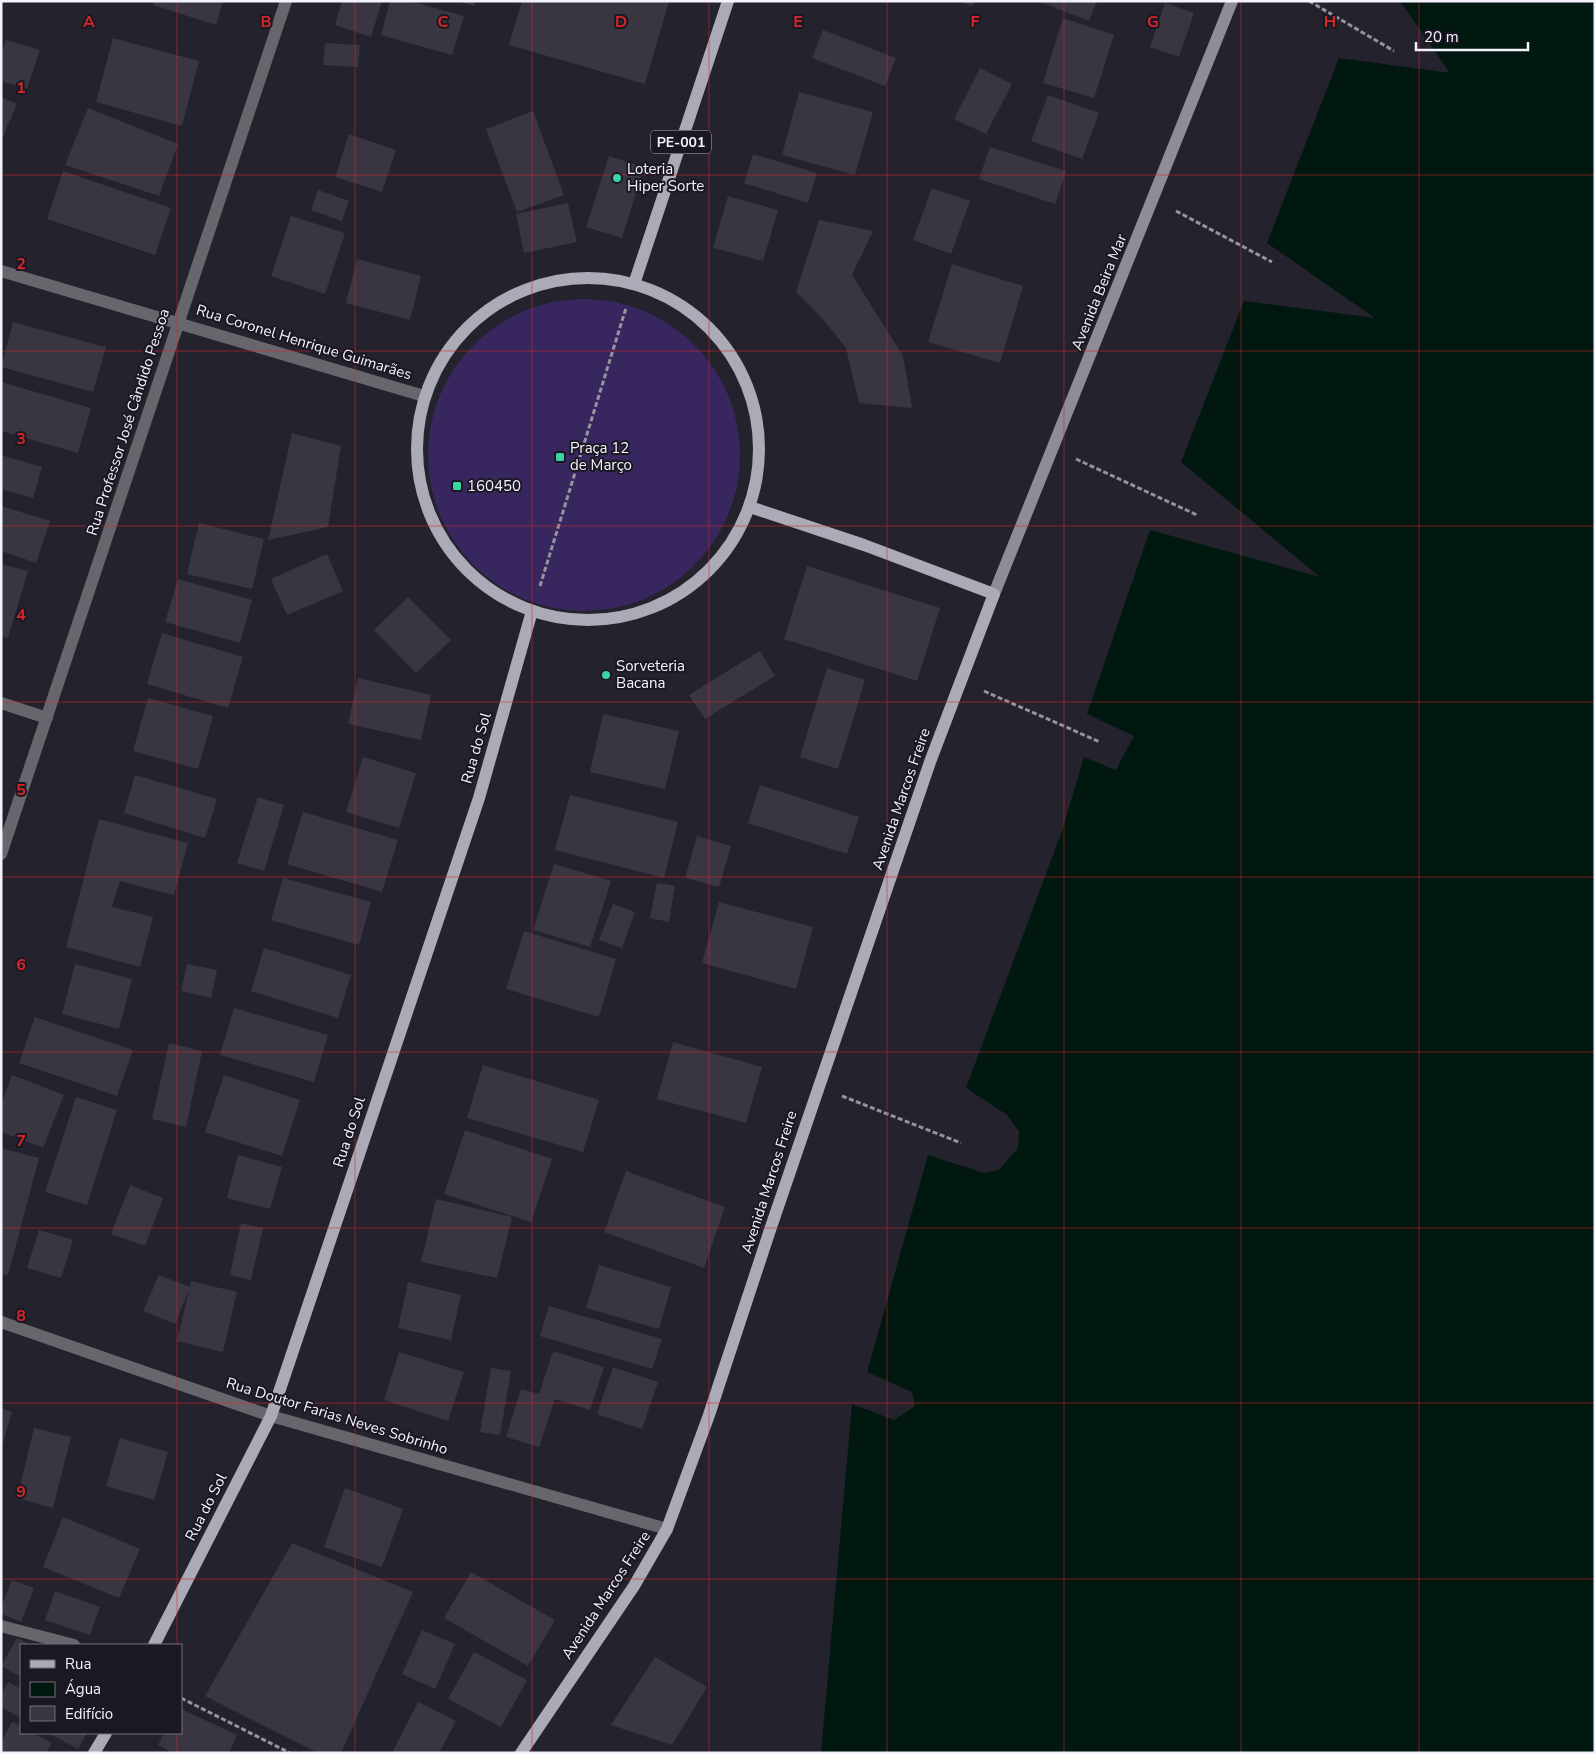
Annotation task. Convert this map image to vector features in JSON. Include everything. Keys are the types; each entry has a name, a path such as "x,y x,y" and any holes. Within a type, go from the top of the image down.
{"main road":[{"name":"PE-001","path":"634,284 728,1"},
{"name":"Avenida Beira Mar","path":"994,594 1232,1"},
{"path":"601,278 634,284 663,295 690,311 714,332 733,356 747,384 756,414 760,446 758,477 750,507 737,534 720,558 699,579 675,596 648,609 610,618 591,620 561,618 532,611 492,591 472,574 459,562 434,525 419,484 416,439 424,396 437,366 456,339 478,316 506,298 536,286 568,279 601,278"},
{"path":"750,507 864,545 994,594"},
{"name":"Avenida Marcos Freire","path":"521,1753 634,1586 666,1529 709,1415 818,1086 961,680 994,594"},
{"name":"Rua do Sol","path":"155,1644 271,1416 479,798 532,611"},
{"path":"94,1753 105,1734"}],"street":[{"name":"Rua Professor José Cândido Pessoa","path":"1,854 286,1"},
{"name":"Rua Coronel Henrique Guimarães","path":"1,270 424,396"},
{"path":"1,703 47,718"},
{"name":"Rua Doutor Farias Neves Sobrinho","path":"1,1322 271,1416 666,1529"},
{"path":"1,1626 70,1644"}],"path":[{"path":"1308,1 1394,51"},
{"path":"1153,200 1272,262"},
{"path":"532,611 634,284"},
{"path":"1053,448 1197,515"},
{"path":"961,680 1100,742"},
{"path":"818,1086 961,1143"},
{"path":"182,1699 290,1753"}],"shaded area":[{"path":"584,299 614,302 658,317 683,334 705,356 722,381 728,395 737,425 740,455 737,485 722,529 705,554 683,576 658,593 644,599 614,608 584,611 554,608 510,593 485,576 463,554 446,529 440,515 431,485 428,455 431,425 446,381 463,356 485,334 510,317 524,311 554,302"}],"water":[{"path":"1400,1 1595,1 1595,1753 821,1753 852,1404 894,1420 915,1406 912,1392 867,1372 928,1155 984,1173 999,1170 1018,1148 1019,1131 1007,1115 966,1088 1062,831 1084,757 1116,770 1134,736 1087,714 1150,530 1320,577 1181,462 1244,301 1375,318 1267,243 1339,58 1450,73"}],"building":[{"path":"154,1 223,1 216,25 153,5"},
{"path":"342,1 382,1 371,37 335,25"},
{"path":"390,1 410,1 464,16 452,55 381,35"},
{"path":"458,1 475,1 474,6"},
{"path":"522,1 669,1 645,84 509,45"},
{"path":"960,1 974,1 972,6"},
{"path":"1038,1 1097,1 1089,21"},
{"path":"1165,3 1194,13 1179,57 1150,47"},
{"path":"1063,18 1114,35 1094,98 1043,83"},
{"path":"823,30 896,58 885,86 812,58"},
{"path":"113,38 199,61 182,126 96,102"},
{"path":"6,40 40,50 27,89 1,81 1,53"},
{"path":"325,43 360,45 358,67 323,65"},
{"path":"980,68 1012,84 986,134 954,119"},
{"path":"799,92 873,112 855,175 782,155"},
{"path":"1048,95 1099,113 1082,159 1031,141"},
{"path":"1,97 17,104 1,141"},
{"path":"88,108 178,144 159,196 65,165"},
{"path":"533,111 564,195 517,212 486,129"},
{"path":"349,134 396,150 382,192 335,177"},
{"path":"990,147 1066,171 1055,204 979,179"},
{"path":"753,154 817,173 808,203 744,183"},
{"path":"609,156 644,167 622,238 586,227"},
{"path":"63,171 171,208 155,255 47,219"},
{"path":"932,188 970,201 951,254 913,240"},
{"path":"318,190 349,201 342,221 311,210"},
{"path":"728,196 778,210 763,261 713,248"},
{"path":"568,203 577,242 524,253 516,214"},
{"path":"291,216 345,233 325,294 271,276"},
{"path":"819,220 873,231 852,275 903,356 912,408 859,403 846,348 822,318 796,292"},
{"path":"357,259 421,276 410,320 346,303"},
{"path":"952,264 1023,286 1000,363 928,342"},
{"path":"13,322 106,347 93,392 1,367"},
{"path":"1,382 91,408 78,453 1,431"},
{"path":"292,433 341,446 328,527 268,540"},
{"path":"1,455 42,467 33,498 1,489"},
{"path":"1,506 50,521 36,563 1,551"},
{"path":"199,523 264,539 252,589 187,574"},
{"path":"327,554 343,591 287,615 271,579"},
{"path":"1,564 28,571 8,638 1,636"},
{"path":"807,566 940,608 917,681 784,639"},
{"path":"178,579 252,600 240,643 165,622"},
{"path":"408,597 451,640 416,673 374,630"},
{"path":"162,633 243,657 228,708 147,684"},
{"path":"760,651 775,676 705,719 689,695"},
{"path":"827,668 865,680 838,769 800,757"},
{"path":"358,678 431,695 421,740 348,724"},
{"path":"148,698 213,716 198,769 133,751"},
{"path":"603,714 679,731 665,789 590,772"},
{"path":"363,757 416,773 399,828 346,812"},
{"path":"135,775 217,799 205,838 124,813"},
{"path":"760,785 859,817 847,854 748,823"},
{"path":"570,795 678,822 664,878 555,850"},
{"path":"258,797 284,805 264,871 237,863"},
{"path":"303,812 398,840 382,892 287,864"},
{"path":"99,819 188,843 174,895 120,881 112,907 153,917 140,967 66,947"},
{"path":"697,836 731,846 719,887 685,878"},
{"path":"554,864 611,881 590,947 533,930"},
{"path":"283,878 371,902 359,945 271,920"},
{"path":"657,883 675,886 669,922 650,918"},
{"path":"719,902 813,927 796,989 702,963"},
{"path":"613,904 635,912 622,948 599,940"},
{"path":"524,931 616,959 599,1017 506,989"},
{"path":"264,948 351,975 338,1018 251,991"},
{"path":"75,964 132,979 119,1029 62,1014"},
{"path":"187,964 217,970 211,998 181,991"},
{"path":"234,1008 328,1035 314,1082 220,1055"},
{"path":"35,1017 133,1050 117,1096 19,1063"},
{"path":"673,1042 762,1067 746,1123 657,1099"},
{"path":"169,1043 202,1051 186,1127 152,1119"},
{"path":"483,1065 599,1100 583,1152 467,1118"},
{"path":"12,1075 64,1095 43,1148 1,1132 1,1104"},
{"path":"224,1075 300,1100 282,1156 205,1132"},
{"path":"76,1097 117,1110 87,1205 45,1192"},
{"path":"465,1130 552,1159 531,1222 444,1194"},
{"path":"1,1148 39,1158 8,1275 1,1274"},
{"path":"238,1155 282,1167 270,1209 227,1198"},
{"path":"626,1171 725,1207 704,1268 604,1232"},
{"path":"130,1185 163,1198 145,1246 111,1234"},
{"path":"436,1199 512,1217 497,1278 421,1262"},
{"path":"241,1223 263,1228 251,1280 230,1275"},
{"path":"39,1230 73,1240 61,1278 27,1268"},
{"path":"599,1265 671,1287 659,1329 586,1308"},
{"path":"159,1275 190,1287 175,1324 143,1311"},
{"path":"191,1281 237,1292 223,1352 177,1341"},
{"path":"408,1282 461,1295 451,1340 398,1328"},
{"path":"549,1306 662,1339 652,1369 540,1336"},
{"path":"553,1351 604,1367 590,1410 555,1399 539,1447 506,1437 521,1389 539,1394"},
{"path":"399,1352 464,1372 448,1421 384,1400"},
{"path":"613,1367 658,1382 642,1429 597,1414"},
{"path":"491,1368 511,1371 500,1435 480,1432"},
{"path":"1,1408 12,1412 2,1446 1,1446"},
{"path":"34,1428 71,1437 53,1508 17,1498"},
{"path":"120,1438 168,1452 154,1500 106,1486"},
{"path":"345,1488 403,1509 382,1567 324,1547"},
{"path":"63,1517 140,1549 119,1598 43,1567"},
{"path":"292,1543 413,1592 341,1753 318,1753 205,1696"},
{"path":"471,1572 555,1620 528,1666 444,1618"},
{"path":"12,1580 34,1588 21,1622 1,1614 1,1607"},
{"path":"55,1591 100,1607 90,1635 45,1620"},
{"path":"422,1630 455,1644 435,1689 402,1674"},
{"path":"17,1638 30,1644 20,1644 20,1676 1,1666"},
{"path":"474,1652 527,1680 501,1727 448,1699"},
{"path":"655,1657 707,1687 672,1745 611,1725"},
{"path":"8,1682 20,1688 20,1717 1,1707 1,1694"},
{"path":"418,1702 456,1721 439,1753 392,1753"},
{"path":"182,1709 237,1735 229,1753 173,1753 158,1745 164,1734 182,1734"},
{"path":"12,1722 20,1726 20,1734 35,1734 52,1743 46,1753 1,1753 1,1742"},
{"path":"50,1734 86,1734 78,1749"}],"place":[{"name":"Loteria Hiper Sorte","path":"617,178"},
{"name":"Praça 12 de Março","path":"560,457"},
{"name":"160450","path":"457,486"},
{"name":"Sorveteria Bacana","path":"606,675"}]}
